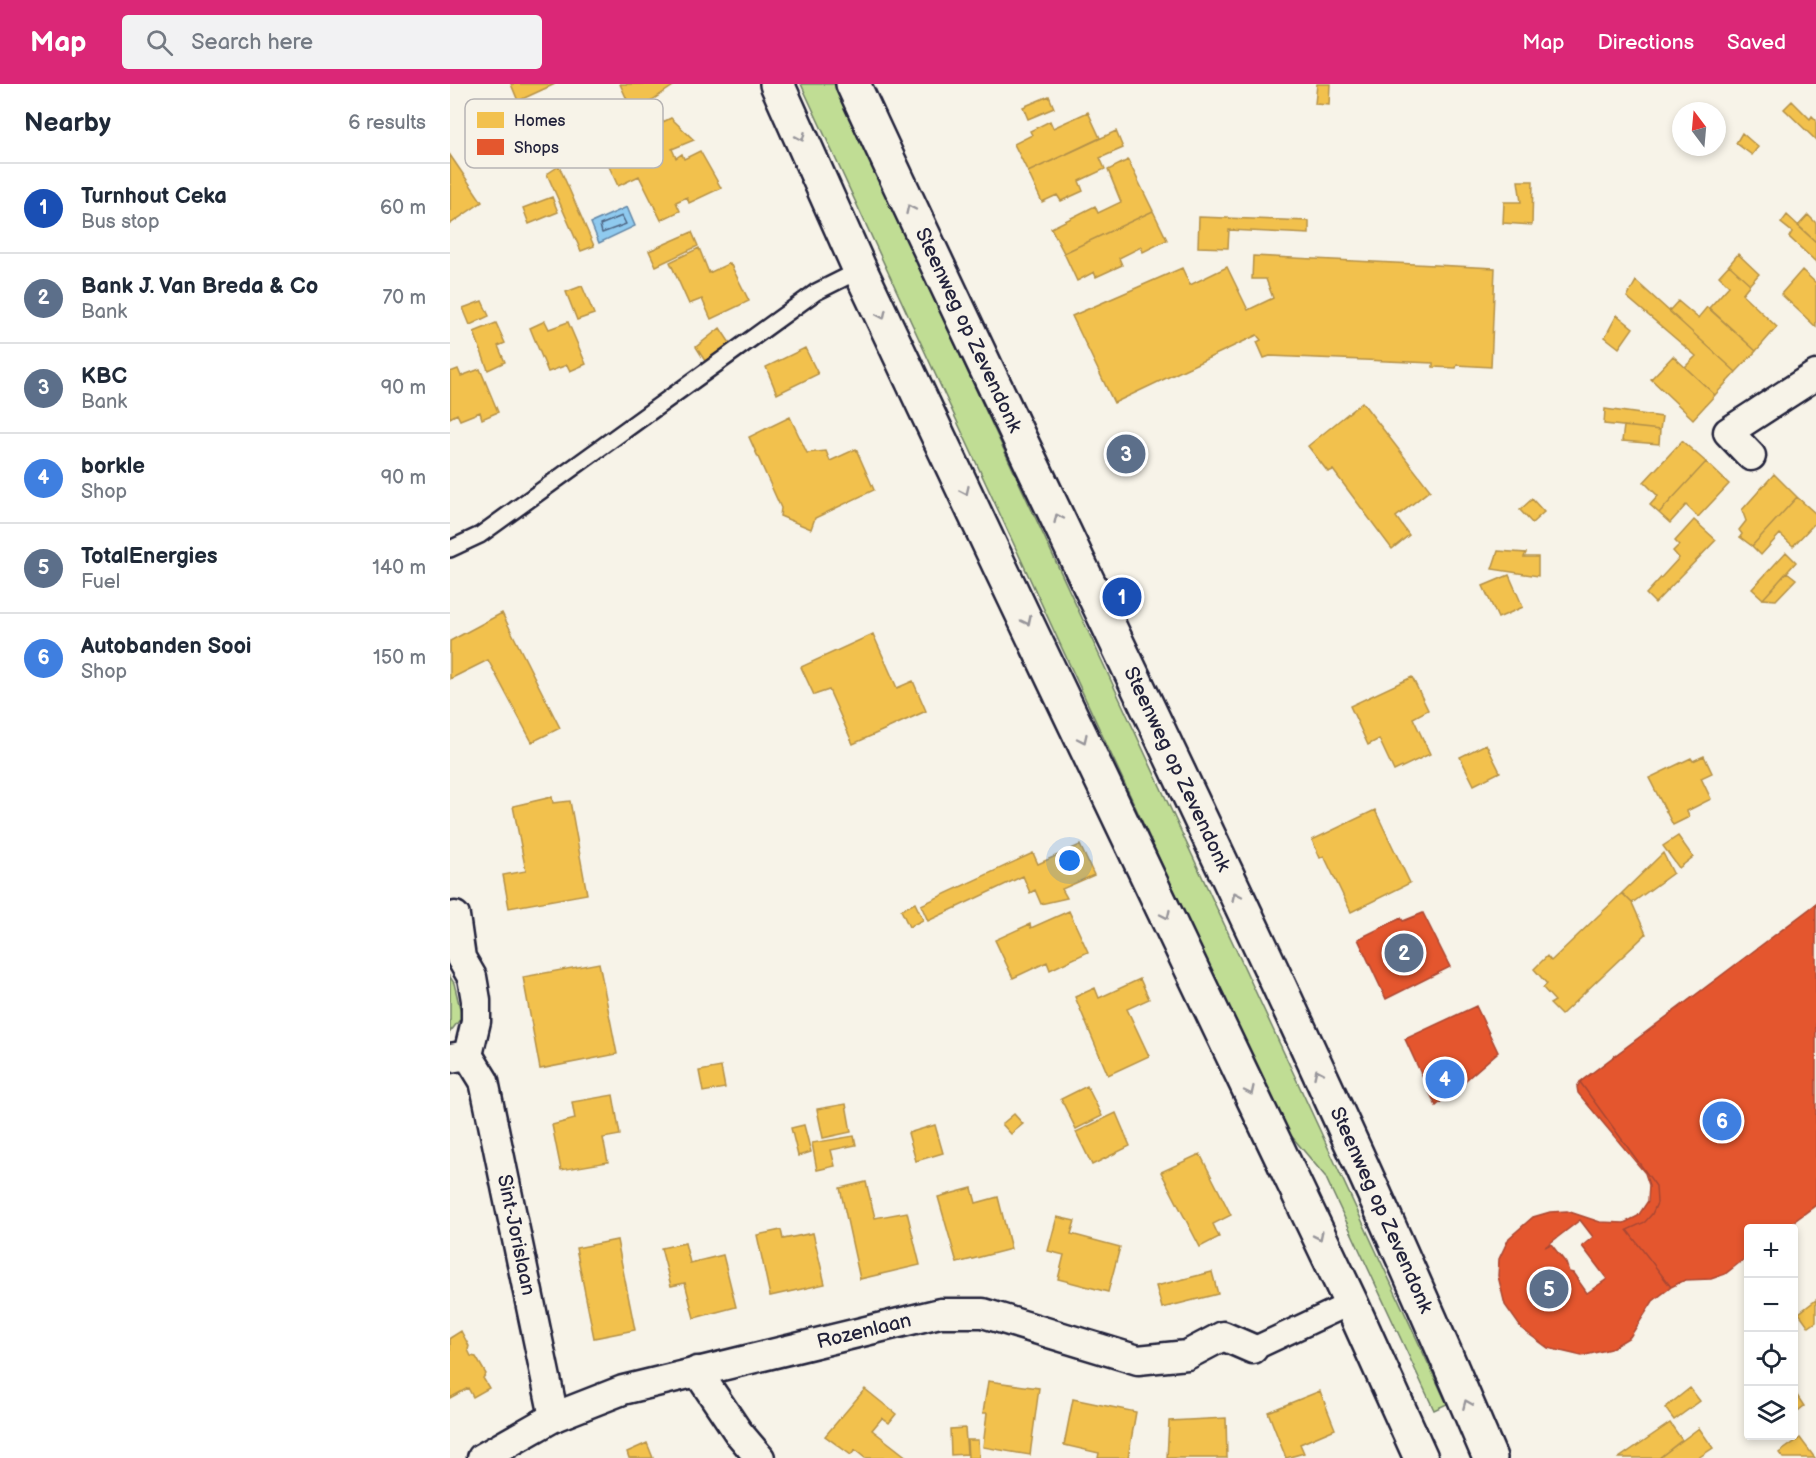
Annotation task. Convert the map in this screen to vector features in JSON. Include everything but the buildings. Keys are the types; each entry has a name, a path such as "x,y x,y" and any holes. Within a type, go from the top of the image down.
{"main road":[{"path":"777,84 860,270 1351,1303 1421,1458"},
{"name":"Steenweg op Zevendonk","path":"853,84 1135,678 1428,1313 1490,1458"}],"street":[{"path":"1751,456 1728,432 1816,375"},
{"name":"Sint-Jorislaan","path":"455,916 461,958 472,977 476,1000 476,1021 459,1057 484,1082 554,1417"},
{"path":"1253,1349 1351,1303"},
{"name":"Rozenlaan","path":"482,1458 554,1417 623,1390 940,1313 983,1313 1138,1359 1187,1355 1223,1336 1253,1349"},
{"path":"697,1371 738,1432 760,1458"}],"lane":[{"path":"450,549 480,535 816,292 860,270"}],"green space":[{"path":"801,84 834,84 1447,1404 1434,1410 1325,1176 1283,1126"},
{"path":"450,977 454,983 462,1017 450,1032"}],"water":[{"path":"627,207 635,226 599,243 591,223"}],"place":[{"name":"KBC","path":"1126,454"},
{"name":"Turnhout Ceka","path":"1122,597"},
{"name":"Bank J. Van Breda & Co","path":"1404,953"},
{"name":"borkle","path":"1445,1079"},
{"name":"Autobanden Sooi","path":"1722,1121"},
{"name":"TotalEnergies","path":"1549,1289"}]}
